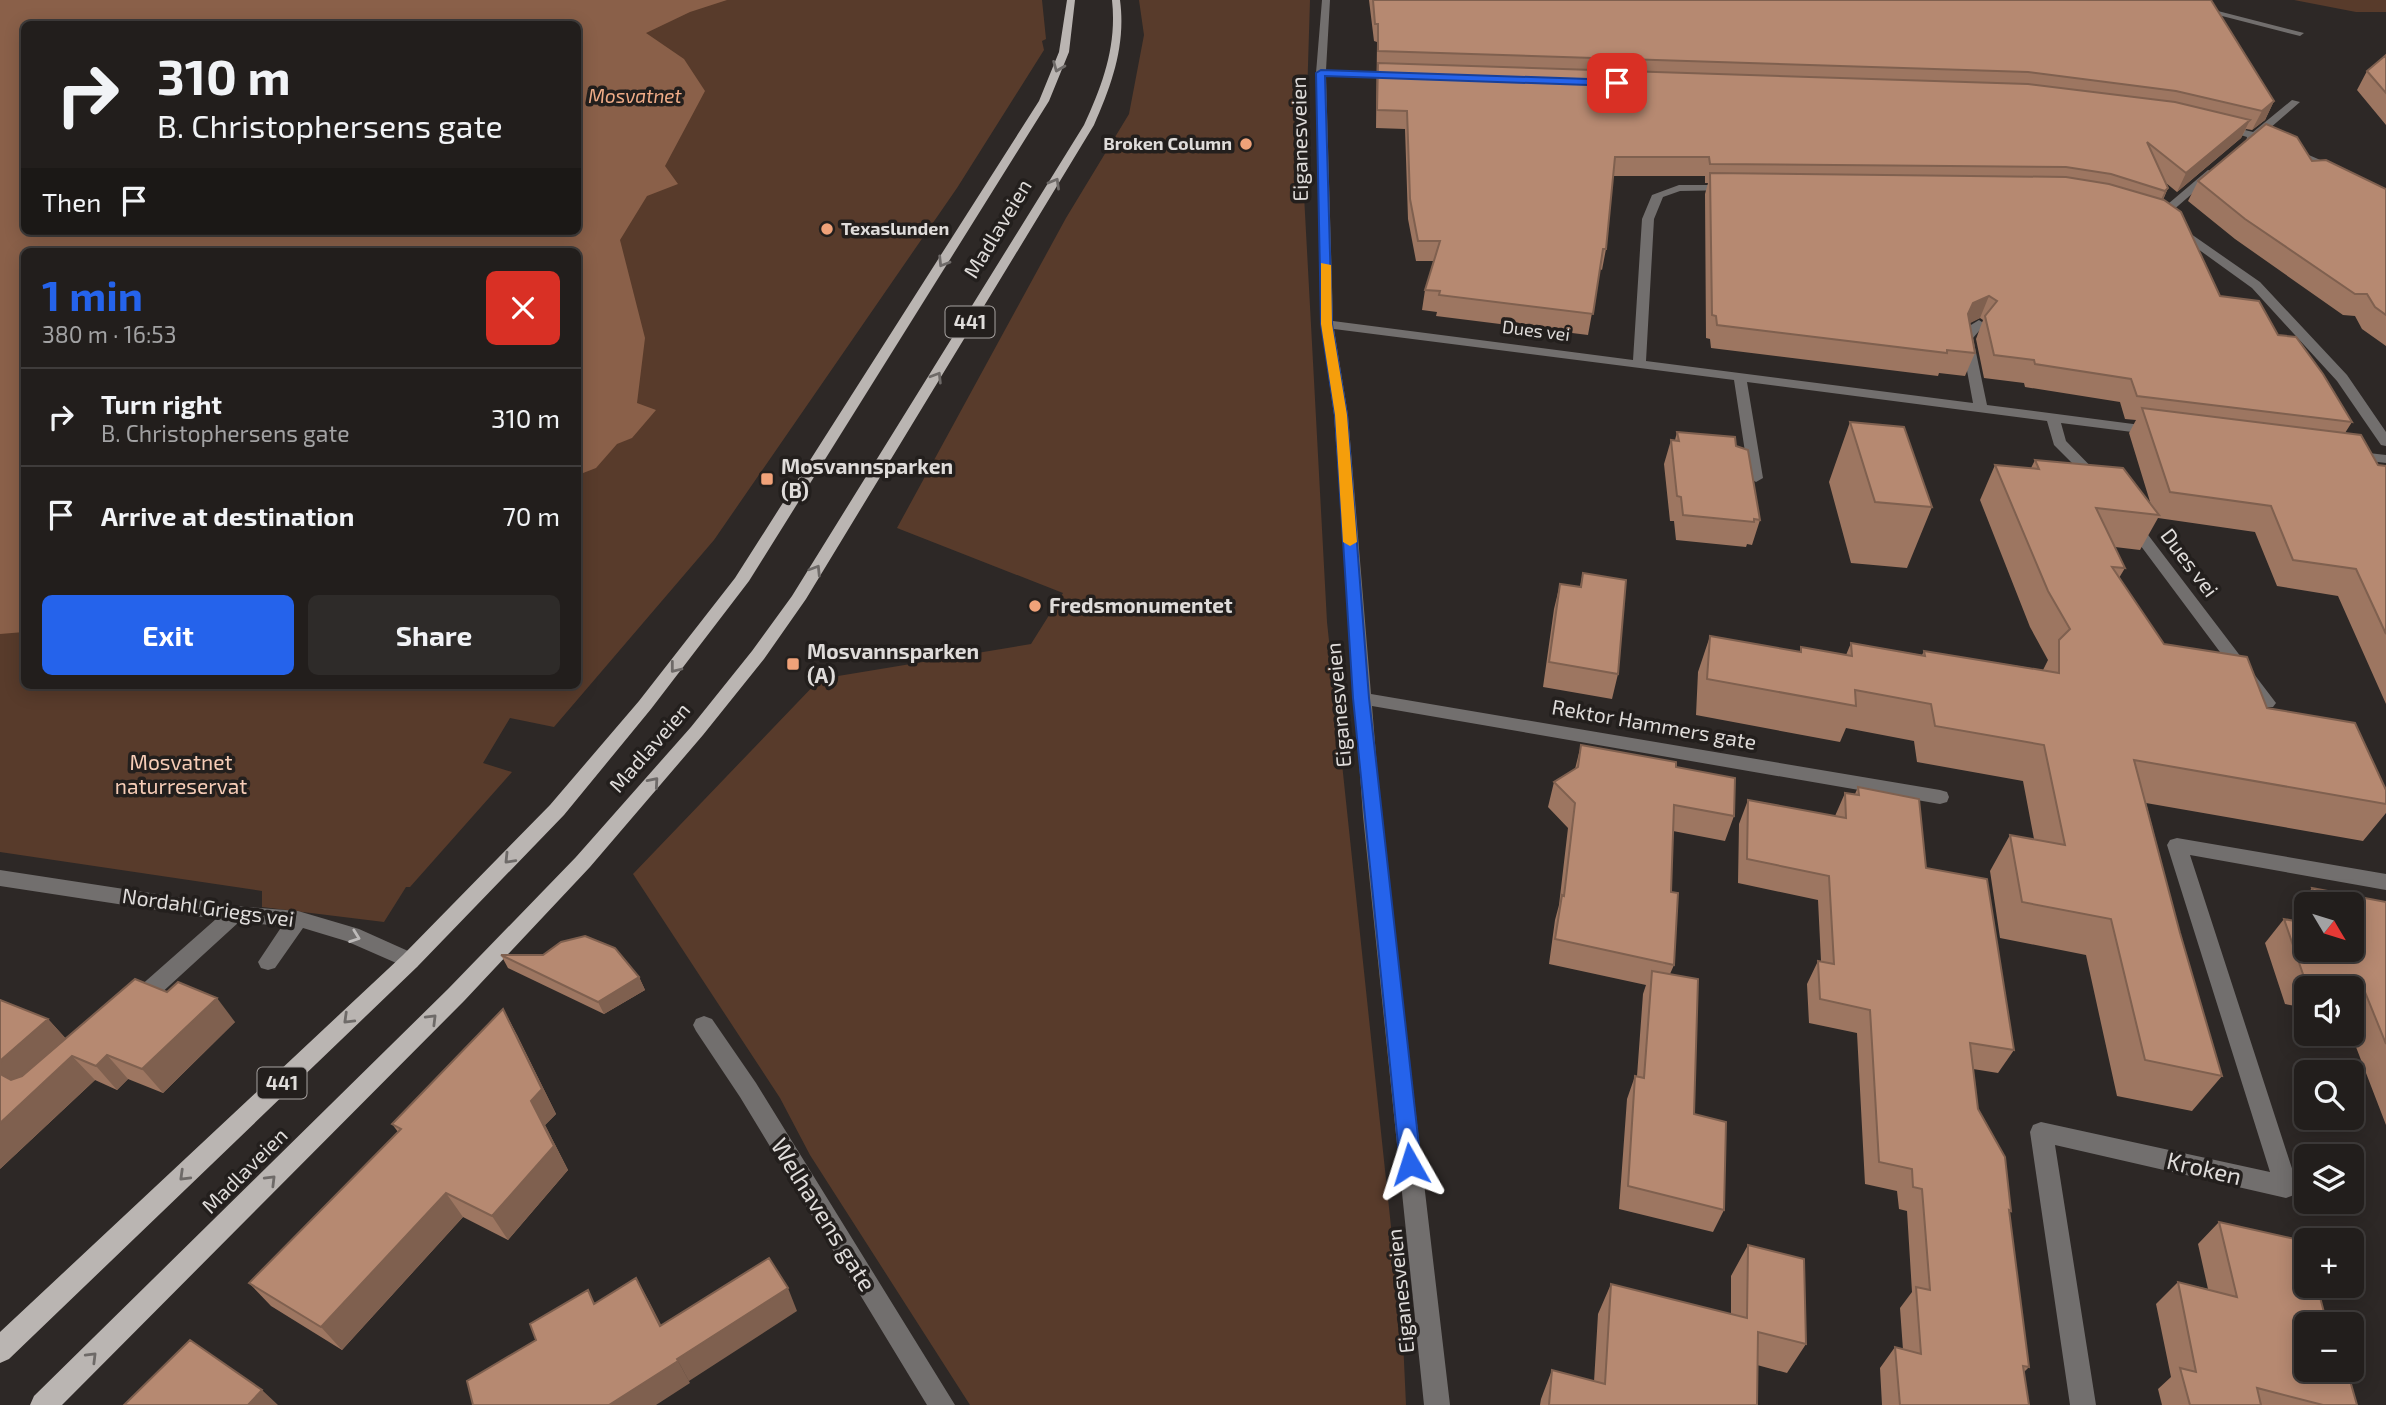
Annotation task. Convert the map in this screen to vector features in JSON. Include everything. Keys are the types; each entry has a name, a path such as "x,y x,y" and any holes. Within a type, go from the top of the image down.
{"main road":[{"name":"Madlaveien","path":"0,1350 410,961 557,810 645,705 741,581 1044,101 1064,52 1071,0"},
{"name":"Madlaveien","path":"43,1405 456,995 583,862 697,732 758,655 798,598 882,466 1089,125 1107,85 1116,51 1116,0"}],"street":[{"name":"Eiganesveien","path":"1326,0 1321,73 1327,324 1341,415 1361,698 1437,1405"},
{"path":"2164,0 2300,33"},
{"path":"1321,73 1417,76"},
{"path":"2244,145 2295,102"},
{"path":"2202,123 2255,136 2342,173"},
{"path":"2223,163 2154,215 2256,285 2342,378 2386,442"},
{"path":"1639,363 1648,219 1658,195 1679,188 1745,188"},
{"name":"Dues vei","path":"1327,324 2164,432"},
{"path":"1979,324 1970,331 1968,338 1981,408"},
{"path":"1740,377 1756,478"},
{"name":"Dues vei","path":"2053,418 2059,442 2113,499 2267,704"},
{"path":"2330,452 2386,459"},
{"name":"Rektor Hammers gate","path":"1361,698 1940,797"},
{"name":"Kroken","path":"2083,1405 2041,1132 2286,1187 2177,845 2386,882"},
{"name":"Nordahl Griegs vei","path":"0,878 235,915 298,919 352,935 410,961"},
{"path":"126,1012 235,915"},
{"path":"268,962 298,919"},
{"name":"Welhavens gate","path":"704,1025 748,1090 942,1405"}],"green space":[{"name":"Mosvatnet naturreservat","path":"0,0 1042,0 1046,39 1042,41 1044,50 957,188 714,540 554,727 510,718 483,763 512,772 410,887 406,887 384,922 262,907 262,891 0,852"},
{"path":"1139,0 1310,0 1304,195 1327,622 1403,1340 1406,1405 970,1405 810,1155 780,1098 633,874 820,679 1031,644 1063,593 897,528 1066,218 1129,114 1144,35"},
{"path":"2294,0 2386,0 2386,12 2356,12"}],"water":[{"name":"Mosvatnet","path":"0,0 727,0 690,12 646,33 684,59 705,91 665,166 678,184 647,196 620,240 645,338 637,403 656,410 632,438 617,444 596,468 581,474 581,248 21,248 21,632 0,634"}],"building":[{"path":"1373,0 2211,0 2274,101 2262,111 2176,91 2028,72 1378,51 1378,24 1375,24"},
{"path":"2386,55 2386,93 2367,71"},
{"path":"1378,63 2028,84 2175,102 2250,120 2186,173 2147,142 2168,188 2165,191 2111,174 2066,167 1710,164 1709,157 1615,157 1606,249 1603,249 1593,314 1439,295 1440,291 1425,290 1440,241 1418,241 1410,199 1407,111 1377,110"},
{"path":"2266,124 2297,137 2312,161 2326,160 2386,189 2386,315 2375,307 2367,294 2355,294 2245,219 2198,181"},
{"path":"1710,173 2066,177 2109,184 2164,200 2181,212 2220,296 2259,301 2278,335 2296,337 2323,374 2352,422 2137,396 2131,379 1994,355 1985,316 1997,301 1989,296 1973,303 1968,314 1975,353 1947,350 1947,353 1717,325 1716,316 1712,315"},
{"path":"2142,408 2361,435 2378,465 2386,466 2386,634 2356,569 2293,560 2271,506 2170,492"},
{"path":"1850,422 1904,427 1932,507 1875,502"},
{"path":"1677,432 1735,437 1736,446 1748,450 1760,520 1754,519 1754,522 1683,515 1681,497 1677,496 1671,440 1679,441"},
{"path":"2035,460 2123,468 2159,515 2096,508 2125,568 2112,567 2164,644 2247,657 2267,708 2355,723 2386,790 2386,804 2134,760 2222,1076 2145,1060 2111,919 2022,902 2010,835 2065,845 2044,745 1935,726 1931,704 1855,690 1856,706 1707,679 1710,636 1801,652 1801,647 1852,656 1851,643 1925,656 1924,651 2059,673 2059,640 2070,629 2048,591 1995,465 2039,469"},
{"path":"1583,573 1626,580 1618,674 1549,662 1560,584 1581,587"},
{"path":"1581,745 1676,762 1676,767 1735,778 1734,816 1674,805 1671,892 1678,893 1674,965 1555,939 1562,895 1564,896 1575,803 1554,782 1578,767"},
{"path":"1858,787 1919,799 1926,868 1987,879 2014,1050 1970,1043 1978,1109 2005,1157 2029,1367 2023,1366 2029,1405 1900,1405 1895,1347 1921,1354 1916,1287 1930,1290 1922,1189 1913,1187 1912,1169 1879,1162 1870,1010 1820,999 1818,961 1834,964 1829,876 1747,859 1748,800 1846,818 1845,793 1859,795"},
{"path":"2312,888 2333,892 2313,892"},
{"path":"2364,898 2386,902 2386,1044 2364,992 2364,976 2304,976 2299,962 2364,962"},
{"path":"2284,919 2294,921 2294,948"},
{"path":"585,936 615,948 639,977 598,1002 501,955 543,955 561,942"},
{"path":"1652,971 1698,979 1694,1114 1726,1122 1724,1210 1628,1186 1635,1076 1644,1078"},
{"path":"135,979 167,992 178,982 217,998 142,1069 107,1055 96,1066 72,1056 0,1123 0,1071 11,1080 22,1076"},
{"path":"0,1000 48,1019 2,1059 0,1065"},
{"path":"503,1009 542,1089 531,1101 554,1146 492,1216 446,1193 321,1327 249,1283 401,1129 392,1124"},
{"path":"2219,1222 2294,1239 2294,1298 2320,1298 2324,1312 2294,1312 2294,1382 2350,1382 2357,1405 2323,1405 2257,1388 2261,1405 2190,1405 2180,1368 2196,1372 2178,1282 2237,1297"},
{"path":"1748,1245 1804,1259 1806,1344 1758,1332 1757,1405 1549,1405 1552,1370 1605,1384 1611,1284 1747,1318"},
{"path":"769,1258 788,1288 609,1405 473,1405 467,1381 536,1340 530,1324 588,1290 594,1304 636,1278 660,1326"},
{"path":"190,1340 262,1390 248,1405 124,1405"}],"slow traffic":[{"path":"1325,265 1327,324 1341,415 1350,542"}],"place":[{"name":"Broken Column","path":"1246,144"},
{"name":"Texaslunden","path":"827,229"},
{"name":"Mosvannsparken (B)","path":"767,479"},
{"name":"Fredsmonumentet","path":"1035,606"},
{"name":"Mosvannsparken (A)","path":"793,664"}],"route":[{"path":"1410,1164 1361,698 1341,415 1327,324 1321,73 1617,83"}]}
